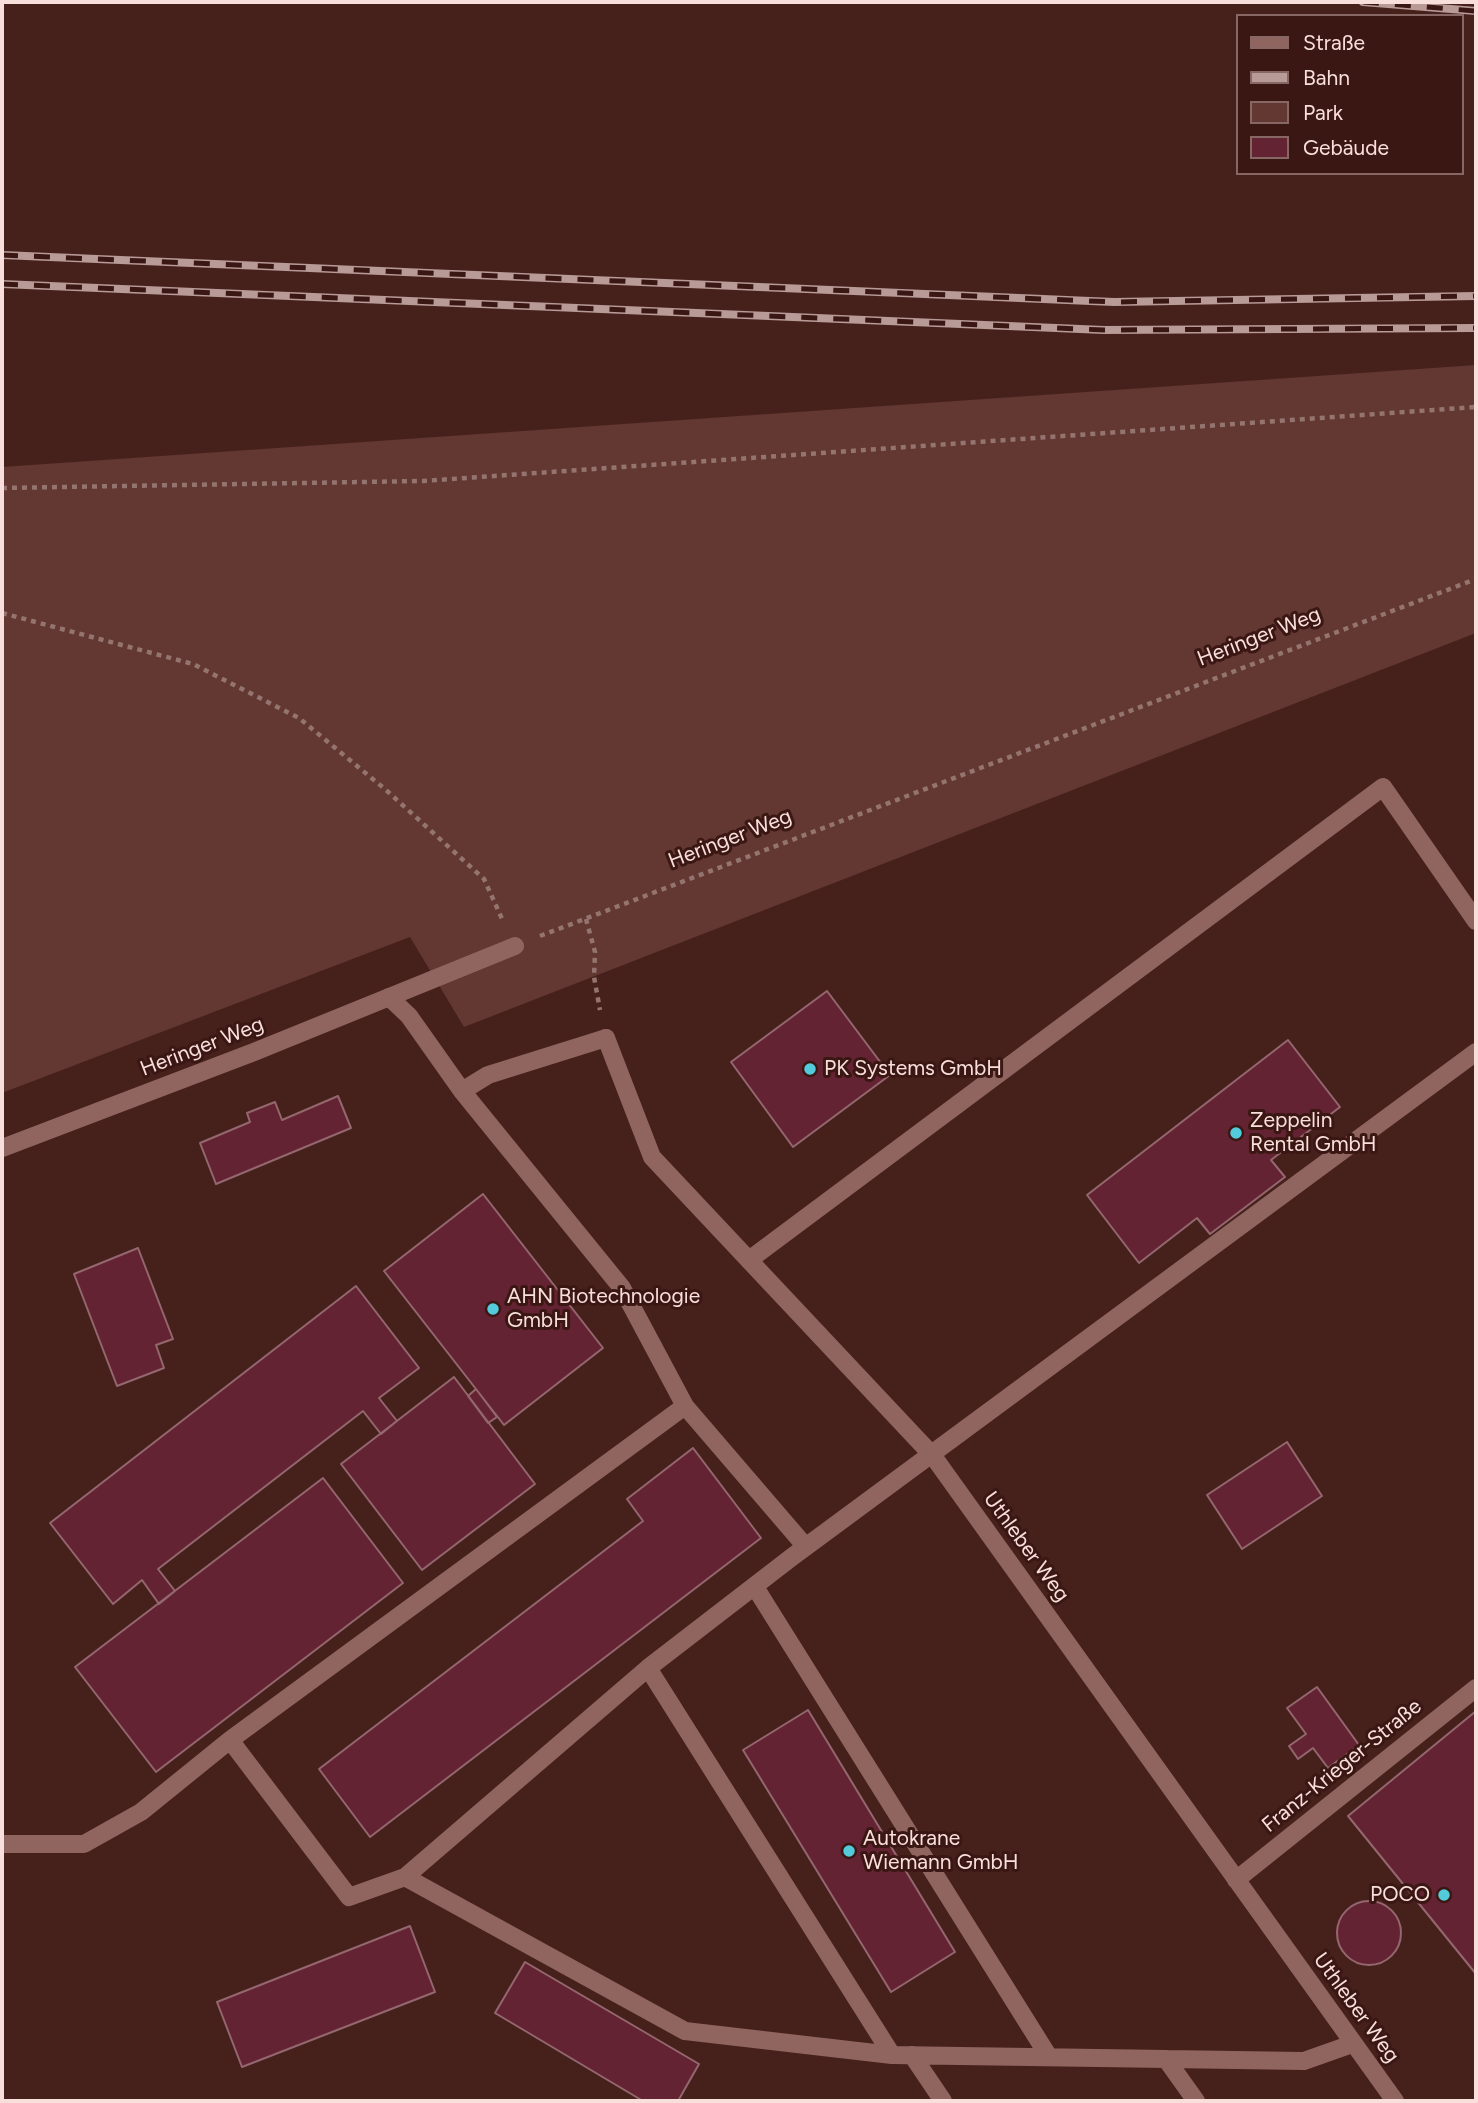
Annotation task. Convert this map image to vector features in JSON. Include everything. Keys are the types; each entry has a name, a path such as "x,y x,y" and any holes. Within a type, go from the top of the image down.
{"street":[{"path":"749,1260 1383,787 1476,921"},
{"name":"Heringer Weg","path":"2,1148 515,946"},
{"path":"389,997 410,1016 462,1091 622,1288 685,1406 806,1547"},
{"path":"462,1091 488,1075 606,1038"},
{"name":"Uthleber Weg","path":"606,1038 652,1157 933,1456 1395,2101"},
{"path":"230,1740 349,1897 405,1877 648,1668 806,1547 933,1456 1476,1052"},
{"path":"2,1844 84,1844 141,1812 230,1740 685,1406"},
{"path":"755,1587 1049,2057"},
{"path":"648,1668 892,2056"},
{"name":"Franz-Krieger-Straße","path":"1236,1880 1476,1688"},
{"path":"405,1877 685,2031 892,2056 1304,2061 1352,2044"},
{"path":"912,2055 943,2101"},
{"path":"1166,2059 1196,2101"}],"path":[{"path":"2,488 423,481 1476,407"},
{"name":"Heringer Weg","path":"515,946 1476,579"},
{"path":"2,612 193,664 299,718 387,790 484,879 515,946"},
{"path":"586,919 595,952 594,977 606,1038"}],"green space":[{"path":"1476,365 1476,633 464,1027 410,937 2,1093 2,467"}],"building":[{"name":"PK Systems GmbH","path":"827,991 890,1075 793,1147 731,1062"},
{"name":"Zeppelin Rental GmbH","path":"1288,1040 1340,1107 1271,1160 1285,1177 1210,1234 1197,1218 1139,1263 1087,1195"},
{"path":"338,1096 351,1128 216,1184 200,1143 250,1122 247,1113 275,1102 282,1120"},
{"name":"AHN Biotechnologie GmbH","path":"483,1194 603,1348 504,1425 384,1271"},
{"path":"138,1248 173,1339 156,1345 164,1368 117,1386 74,1274"},
{"path":"356,1286 419,1368 379,1398 397,1421 381,1434 363,1411 158,1569 175,1591 159,1604 142,1580 113,1604 50,1523"},
{"path":"454,1377 535,1484 422,1570 341,1464"},
{"path":"476,1389 497,1417 488,1423 468,1396"},
{"path":"1287,1442 1322,1496 1242,1549 1207,1495"},
{"path":"693,1448 761,1538 370,1837 319,1769 643,1521 627,1499"},
{"path":"323,1478 403,1583 156,1772 75,1667"},
{"path":"1317,1687 1359,1745 1328,1768 1313,1748 1298,1759 1289,1746 1306,1734 1287,1708"},
{"name":"Autokrane Wiemann GmbH","path":"808,1710 955,1952 891,1992 743,1750"},
{"name":"POCO","path":"1476,1711 1476,1974 1348,1816"},
{"path":"1369,1901 1387,1907 1395,1915 1401,1933 1395,1951 1387,1959 1369,1965 1351,1959 1343,1951 1337,1933 1343,1915 1351,1907"},
{"path":"410,1926 435,1992 242,2067 217,2002"},
{"path":"525,1962 699,2064 678,2101 643,2101 495,2013"}],"railway":[{"path":"1363,2 1476,11"},
{"path":"2,255 1114,302 1476,296"},
{"path":"2,284 1104,330 1476,328"}],"place":[{"name":"PK Systems GmbH","path":"810,1069"},
{"name":"Zeppelin Rental GmbH","path":"1236,1133"},
{"name":"AHN Biotechnologie GmbH","path":"493,1309"},
{"name":"Autokrane Wiemann GmbH","path":"849,1851"},
{"name":"POCO","path":"1444,1895"}]}
